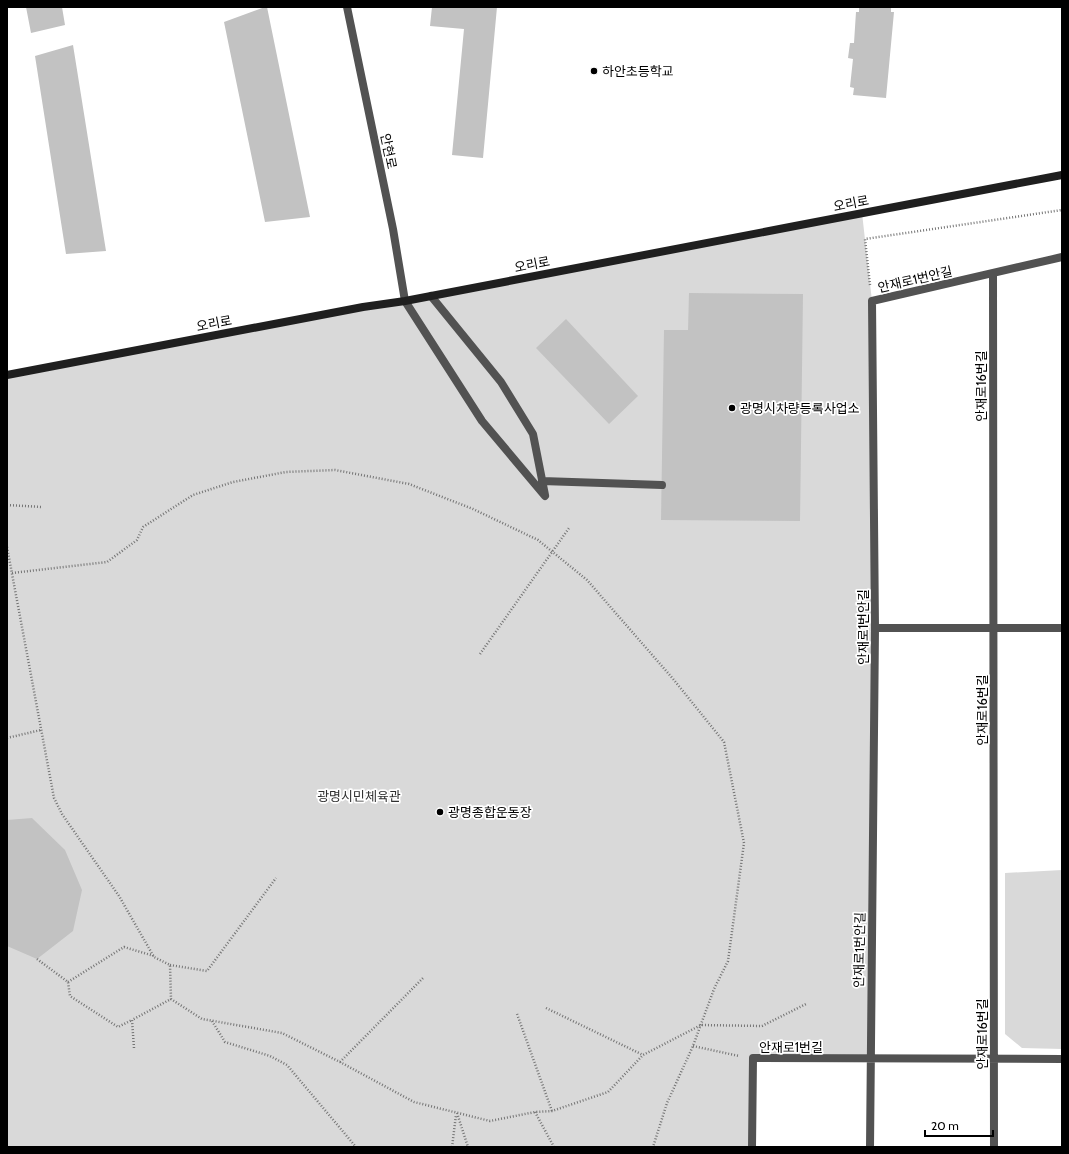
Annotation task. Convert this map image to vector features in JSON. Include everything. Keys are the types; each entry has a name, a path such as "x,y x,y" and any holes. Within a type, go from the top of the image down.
{"main road":[{"name":"오리로","path":"7,375 1062,176"}],"street":[{"name":"안현로","path":"346,7 393,229 405,301"},
{"name":"안재로1번안길","path":"870,1147 876,628 872,301 1062,257"},
{"name":"안재로16번길","path":"993,273 994,1147"},
{"path":"405,301 482,421 545,496 533,434 501,382 431,296"},
{"path":"542,482 662,485"},
{"path":"876,628 1062,628"},
{"name":"안재로1번길","path":"752,1147 753,1058 1062,1059"}],"path":[{"path":"872,301 866,238 1062,210"},
{"path":"12,573 108,562 137,540 143,527 193,495 234,482 286,472 335,470 409,484 473,509 538,540 587,580 674,680 724,742 744,843 728,961 714,988 693,1046 667,1103 653,1147"},
{"path":"7,505 42,507"},
{"path":"480,654 569,528"},
{"path":"7,547 54,798 62,814 119,896 154,957"},
{"path":"7,738 41,730"},
{"path":"68,982 124,947 154,957 170,965 207,971 276,878"},
{"path":"37,958 68,982 70,996 118,1028 171,999"},
{"path":"170,965 171,999"},
{"path":"340,1062 423,978"},
{"path":"171,999 202,1019 282,1032 414,1102 490,1121 535,1112 552,1111 608,1092 643,1055 701,1025 762,1026 806,1004"},
{"path":"546,1008 643,1055"},
{"path":"517,1014 552,1111"},
{"path":"132,1020 134,1048"},
{"path":"211,1020 225,1042 270,1056 287,1065 356,1147"},
{"path":"693,1046 753,1058"},
{"path":"535,1112 554,1147"},
{"path":"452,1147 456,1113"},
{"path":"456,1113 468,1147"}],"green space":[{"name":"광명종합운동장","path":"862,213 872,301 870,1059 753,1058 752,1147 7,1147 7,375"},
{"path":"1062,870 1062,1049 1022,1048 1005,1034 1005,873"}],"building":[{"path":"26,7 62,7 65,25 31,33"},
{"path":"267,7 310,217 265,222 224,22"},
{"path":"432,7 497,7 483,158 452,155 464,29 430,26"},
{"path":"859,7 891,7 891,12 894,12 886,98 853,95 854,88 850,87 853,59 848,58 850,43 854,43 856,12 859,12"},
{"path":"73,45 106,251 66,254 35,56"},
{"name":"광명시차량등록사업소","path":"689,293 803,294 800,521 661,520 664,330 688,330"},
{"path":"566,319 638,396 609,424 536,348"},
{"path":"32,818 65,850 82,890 73,931 37,959 7,946 7,820"}],"place":[{"name":"하안초등학교","path":"594,71"},
{"name":"광명시차량등록사업소","path":"732,408"},
{"name":"광명종합운동장","path":"440,812"}],"park label":[{"name":"광명시민체육관","path":"359,796"}]}
